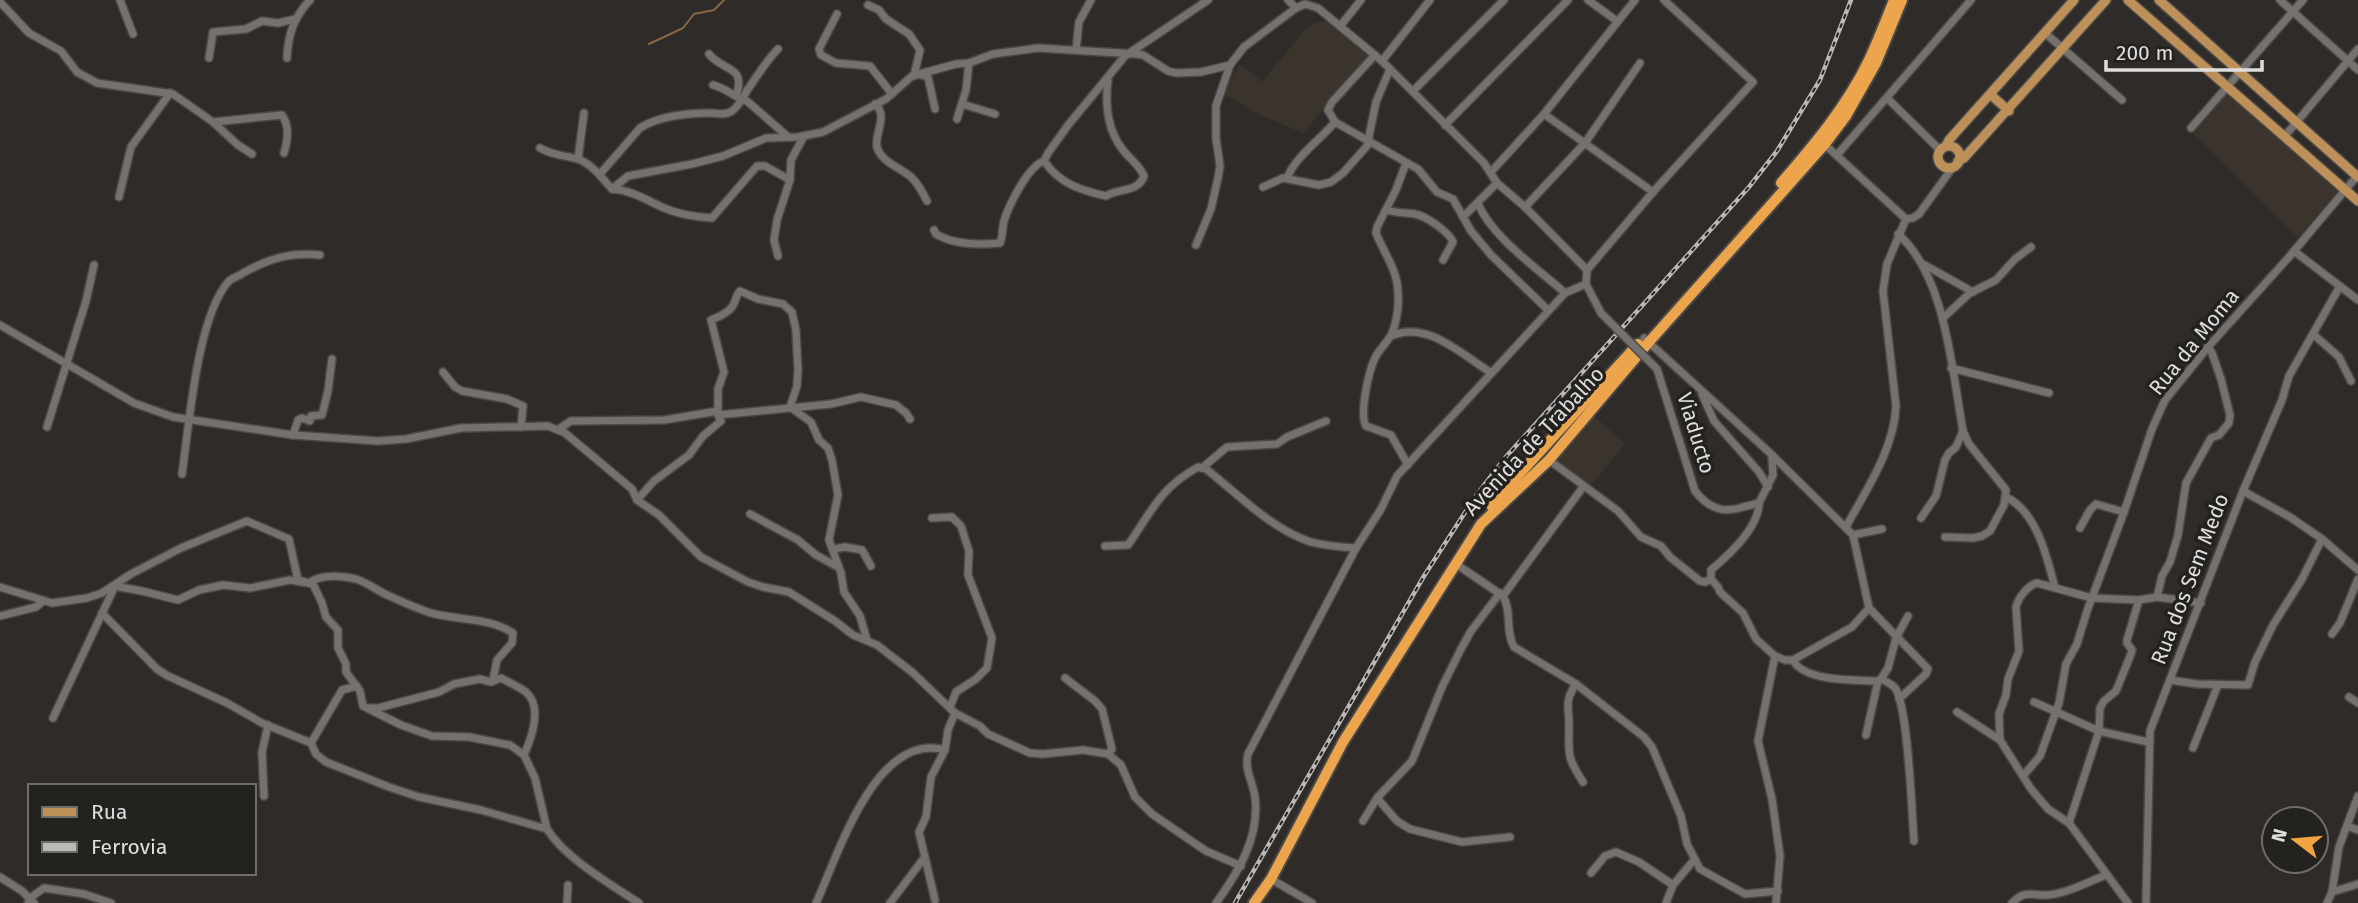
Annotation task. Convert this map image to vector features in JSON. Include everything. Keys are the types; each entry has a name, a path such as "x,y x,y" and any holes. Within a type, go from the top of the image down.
{"highway":[{"name":"Avenida de Trabalho","path":"1873,62 1894,0"},
{"name":"Avenida de Trabalho","path":"1481,524 1549,460 1646,340 1822,142 1873,62 1902,0"},
{"name":"Avenida de Trabalho","path":"1254,903 1270,880 1343,742 1481,524 1514,480 1603,382 1646,340"}],"main road":[{"path":"2074,0 1943,148 1938,157 1940,164 1946,167 1964,158 2106,0"},
{"path":"2128,0 2358,201"},
{"path":"2159,0 2357,176"},
{"path":"2170,35 2183,21"},
{"path":"1991,95 2009,111"},
{"path":"1943,148 1957,150 1960,156 1955,164"}],"street":[{"path":"120,0 133,34"},
{"path":"287,58 288,40 295,19 310,0"},
{"path":"1076,50 1079,22 1091,0"},
{"path":"1044,162 1069,124 1128,53 1208,0"},
{"path":"1288,0 1296,8"},
{"path":"1341,25 1361,0"},
{"path":"1382,61 1430,0"},
{"path":"1413,91 1504,0"},
{"path":"1445,124 1568,0"},
{"path":"1588,0 1617,21"},
{"path":"1491,172 1544,114 1635,0"},
{"path":"1216,903 1241,866 1249,846 1255,816 1255,796 1247,767 1248,754 1356,548 1381,509 1397,476 1548,310 1565,293 1586,284 1587,270 1653,192 1753,82 1664,0"},
{"path":"1837,155 1971,0"},
{"path":"2280,0 2358,70"},
{"path":"2191,128 2303,0"},
{"path":"0,2 29,33 61,51 77,72 94,82 170,93 213,122 252,154"},
{"path":"868,5 879,10 909,34 918,46 920,50 912,77"},
{"path":"1196,245 1211,209 1218,178 1220,166 1216,138 1216,106 1230,65 1244,47 1296,8 1305,5 1318,8 1382,61 1491,172 1497,183 1525,207 1587,270"},
{"path":"837,14 819,52 836,63 870,66 892,94"},
{"path":"209,58 213,32 246,29 262,20 278,23 295,19"},
{"path":"2045,33 2122,100"},
{"path":"612,189 628,176 723,156 766,138 823,132 892,94 912,77 956,64 969,63 993,54 1038,48 1128,53 1143,55 1176,73 1200,72 1230,65"},
{"path":"600,174 640,128 648,123 688,115 725,114 778,49"},
{"path":"2284,137 2358,49"},
{"path":"709,54 739,77 739,98"},
{"path":"1375,55 1332,102 1328,110 1335,122 1421,172 1437,192 1454,199 1471,231 1491,255 1548,310"},
{"path":"957,120 969,63"},
{"path":"1525,207 1585,143 1640,63"},
{"path":"1287,178 1299,183 1307,181 1320,185 1331,182 1343,173 1367,146 1376,103 1390,69"},
{"path":"912,77 927,75 935,109"},
{"path":"1044,162 1062,181 1076,188 1106,196 1112,191 1136,187 1142,182 1144,176 1141,169 1119,144 1109,121 1108,79"},
{"path":"713,85 732,91 747,101 788,136"},
{"path":"119,197 131,147 170,93"},
{"path":"1887,98 1943,148"},
{"path":"875,104 880,108 881,118 877,138 879,152 910,176 927,201"},
{"path":"962,104 995,114"},
{"path":"578,159 584,113"},
{"path":"1544,114 1653,192"},
{"path":"213,122 282,115 286,119 288,137 285,153"},
{"path":"1263,187 1287,178 1298,157 1322,138 1335,122"},
{"path":"778,256 775,233 780,206 790,180 791,160 804,136"},
{"path":"1822,142 1906,219"},
{"path":"540,148 562,157 578,159 600,174 612,189"},
{"path":"934,230 936,234 952,241 1000,243 1007,215 1022,184 1032,168 1044,162"},
{"path":"1406,163 1396,190 1378,223 1376,233 1396,274 1397,314 1391,336 1373,362 1363,417 1366,426 1391,435 1408,465"},
{"path":"1906,219 1919,214 1955,164"},
{"path":"612,189 626,189 678,213 712,218 757,166 765,166 790,180"},
{"name":"Rua da Moma","path":"2023,776 2040,756 2063,690 2066,664 2077,644 2152,429 2165,400 2357,176"},
{"path":"1463,217 1497,183"},
{"path":"1478,204 1485,219 1502,237 1565,293"},
{"path":"1386,210 1419,215 1449,234 1453,242 1443,260"},
{"path":"1846,527 1876,472 1895,421 1896,406 1883,291 1887,264 1906,219"},
{"path":"1899,234 1923,264 1942,318 1963,431 1981,460 2006,490 2004,505 1990,531 1982,537 1945,537"},
{"path":"1942,318 1973,292 1996,280 2015,259 2031,247"},
{"path":"2294,251 2358,300"},
{"path":"181,474 198,362 206,329 212,311 229,281 257,265 284,255 320,254"},
{"path":"1923,264 1973,292"},
{"path":"47,427 86,301 94,265"},
{"name":"Viaducto","path":"1586,284 1601,313 1657,369 1695,491 1710,506 1727,511 1759,503"},
{"name":"Rua dos Sem Medo","path":"2146,903 2148,742 2157,711 2243,491 2282,400 2289,376 2340,286"},
{"path":"637,500 654,481 689,456 703,436 722,421 718,413 718,389 723,377 723,367 710,321 733,306 737,293 741,291 758,299 783,304 792,312 796,330 798,370 797,386 790,407"},
{"path":"1,327 134,403 173,417 293,435 378,441 406,439 461,428 539,425 559,429 632,489 637,500 659,515 701,557 748,582 789,592 853,635 877,645 912,672 952,710 980,726 988,734 1030,753 1083,750 1108,754 1121,765 1135,797 1152,814 1206,850 1241,866"},
{"path":"1391,336 1405,330 1441,339 1490,372"},
{"path":"2313,334 2339,357 2351,380"},
{"name":"Viaducto","path":"1646,340 1770,453 1853,534"},
{"path":"2157,597 2178,535 2186,482 2211,438 2219,435 2229,423 2230,415 2221,379 2208,347"},
{"path":"293,435 298,420 302,418 310,421 311,416 322,415 332,359"},
{"path":"1951,368 2049,393"},
{"path":"443,372 455,387 462,391 507,399 523,406 521,427"},
{"path":"1700,389 1714,421 1759,472 1768,487"},
{"path":"559,429 571,421 664,420 831,404 861,397 896,405 906,412 910,419"},
{"path":"790,407 811,422 819,440 828,448 832,460 838,495 829,540 841,573 844,592 860,616 867,640"},
{"path":"1202,468 1227,447 1278,444 1287,437 1326,421"},
{"path":"1921,518 1936,496 1945,460 1956,447 1963,431"},
{"path":"1770,453 1774,467 1758,512 1740,542 1725,559 1711,569 1711,579 1720,592 1743,613 1756,639 1775,656 1785,660 1793,660 1852,627 1869,608"},
{"path":"1549,460 1618,511 1642,537 1661,546 1670,557 1700,581 1711,579"},
{"path":"1105,546 1128,545 1162,493 1180,477 1198,467 1206,469 1276,525 1296,536 1313,542 1356,548"},
{"path":"1363,821 1377,798 1412,761 1442,687 1471,631 1583,487"},
{"path":"2243,491 2290,517 2322,539 2358,570"},
{"path":"2006,497 2017,502 2031,522 2046,554 2056,588"},
{"path":"2080,528 2096,504 2124,512"},
{"path":"750,514 798,540 816,555 838,567"},
{"path":"932,518 952,517 961,526 969,551 968,575 992,638 987,668 957,692 946,750 931,778 926,817 919,832 935,900"},
{"path":"0,587 43,602 87,598 115,586 131,574 181,548 247,521 289,539 298,580"},
{"path":"1882,529 1853,534 1869,608 1928,669 1899,699"},
{"path":"2170,680 2243,687 2250,683 2255,662 2273,625 2302,579 2322,539"},
{"path":"834,549 845,547 864,551 871,566"},
{"path":"1456,564 1501,594 1506,601 1514,647 1576,684 1634,727 1653,747 1681,816 1687,844 1700,869 1744,899 1778,891"},
{"path":"298,580 309,583 315,578 340,577 357,580 431,614 482,622 506,629 513,633 513,640 497,660 493,680"},
{"path":"2332,634 2340,623 2358,579"},
{"path":"115,586 178,600 212,587 250,588 298,580 313,584 326,617 338,630 338,648 346,664 346,672 360,691 365,708 416,732 443,737 469,737 510,745 524,755 541,799 543,818 554,841 639,903"},
{"path":"2000,740 1999,714 2019,651 2016,607 2033,584 2038,583 2092,598 2139,600 2157,597 2201,603"},
{"path":"53,719 115,586"},
{"path":"2069,823 2099,731 2100,708 2116,691 2131,654 2127,640 2139,600"},
{"path":"0,616 36,607 43,602"},
{"path":"102,613 157,669 268,725 312,743 316,754 326,762 419,797 481,810 547,829"},
{"path":"1866,735 1880,680 1888,668 1896,638 1908,615"},
{"path":"1775,656 1758,741 1780,856 1776,903"},
{"path":"1793,660 1796,667 1811,674 1838,679 1880,680 1894,687 1899,699 1907,747 1914,841"},
{"path":"365,708 379,708 439,692 454,684 480,680 491,682 501,678 529,694 533,703 535,714 532,736 524,755"},
{"path":"1065,678 1102,709 1112,749 1108,754"},
{"path":"1576,684 1568,696 1567,743 1572,764 1583,782"},
{"path":"2193,748 2218,685"},
{"path":"312,743 342,690 356,686"},
{"path":"2349,697 2358,703"},
{"path":"2034,702 2099,731 2148,742"},
{"path":"1957,712 2000,740 2048,809 2069,823 2128,903"},
{"path":"264,796 262,752 268,725"},
{"path":"816,903 848,826 879,778 897,760 908,755 931,746 946,750"},
{"path":"2327,903 2332,892 2336,863 2358,796"},
{"path":"1377,798 1397,821 1410,829 1462,842 1510,837"},
{"path":"2347,826 2358,830"},
{"path":"1591,873 1605,856 1616,852 1639,862 1673,885"},
{"path":"890,903 924,858"},
{"path":"1666,903 1673,885 1694,860"},
{"path":"2012,903 2020,895 2065,891 2106,875"},
{"path":"0,877 31,901 44,888 84,894 111,903"},
{"path":"1270,880 1311,903"},
{"path":"2332,892 2358,884"},
{"path":"567,903 568,885"}],"shaded area":[{"path":"1328,19 1369,53 1360,69 1303,133 1260,115 1222,93 1240,64 1262,82 1308,26"},
{"path":"2225,92 2338,191 2297,238 2191,132"},
{"path":"1591,413 1625,444 1590,486 1552,458"}],"waterway":[{"path":"649,44 683,28 694,14 714,10 724,0"}],"railway":[{"path":"1235,903 1424,576 1475,497 1504,459 1749,187 1777,151 1820,80 1851,0"}]}
